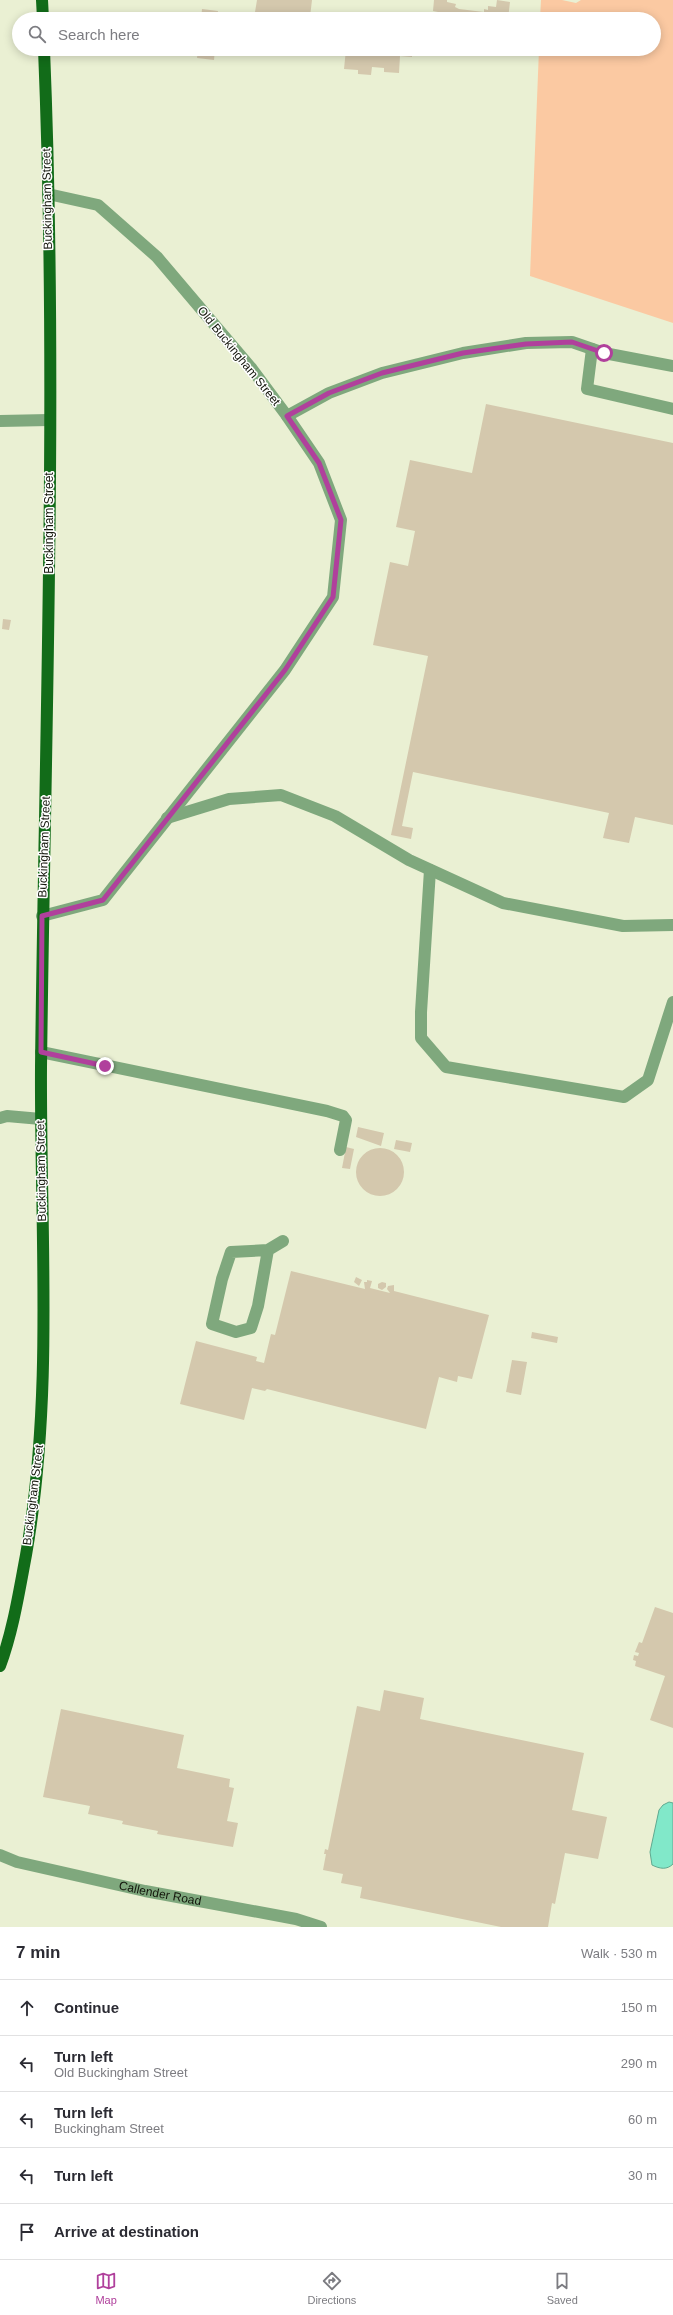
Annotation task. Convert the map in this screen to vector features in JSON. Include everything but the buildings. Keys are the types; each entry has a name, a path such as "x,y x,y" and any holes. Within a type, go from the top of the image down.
{"main road":[{"path":"42,0 43,12"},
{"name":"Buckingham Street","path":"0,1666 6,1649 32,1520 40,1438 43,1329 41,1052 42,916 48,731 49,420 48,194 44,56"}],"street":[{"name":"Old Buckingham Street","path":"42,916 103,900 285,670 333,597 341,520 319,463 287,416 252,369 157,257 98,205 48,194"},
{"path":"287,416 329,393 382,373 463,353 526,344 572,342 604,353 673,366"},
{"path":"592,349 587,390 673,409"},
{"path":"0,421 49,420"},
{"path":"167,818 229,799 281,795 335,816 409,860 503,903 623,926 673,925"},
{"path":"430,870 421,1012 421,1038 446,1067 624,1097 648,1080 673,1002"},
{"path":"41,1052 327,1111 343,1116 346,1120 340,1150"},
{"path":"0,1118 7,1116 41,1119"},
{"path":"268,1250 258,1306 251,1328 236,1332 212,1324 222,1279 231,1252 268,1250 283,1241"},
{"name":"Callender Road","path":"0,1855 17,1862 146,1891 296,1919 321,1927"}],"shaded area":[{"path":"541,0 562,0 576,3 581,0 673,0 673,323 530,276 539,56 661,56 661,12 540,12"}],"water":[{"path":"669,1802 673,1803 673,1864 666,1868 661,1868 652,1865 650,1852 659,1810 663,1805"}],"route":[{"path":"105,1066 41,1052 42,916 103,900 285,670 333,597 341,520 319,463 287,416 329,393 382,373 463,353 526,344 572,342 604,353"}]}
